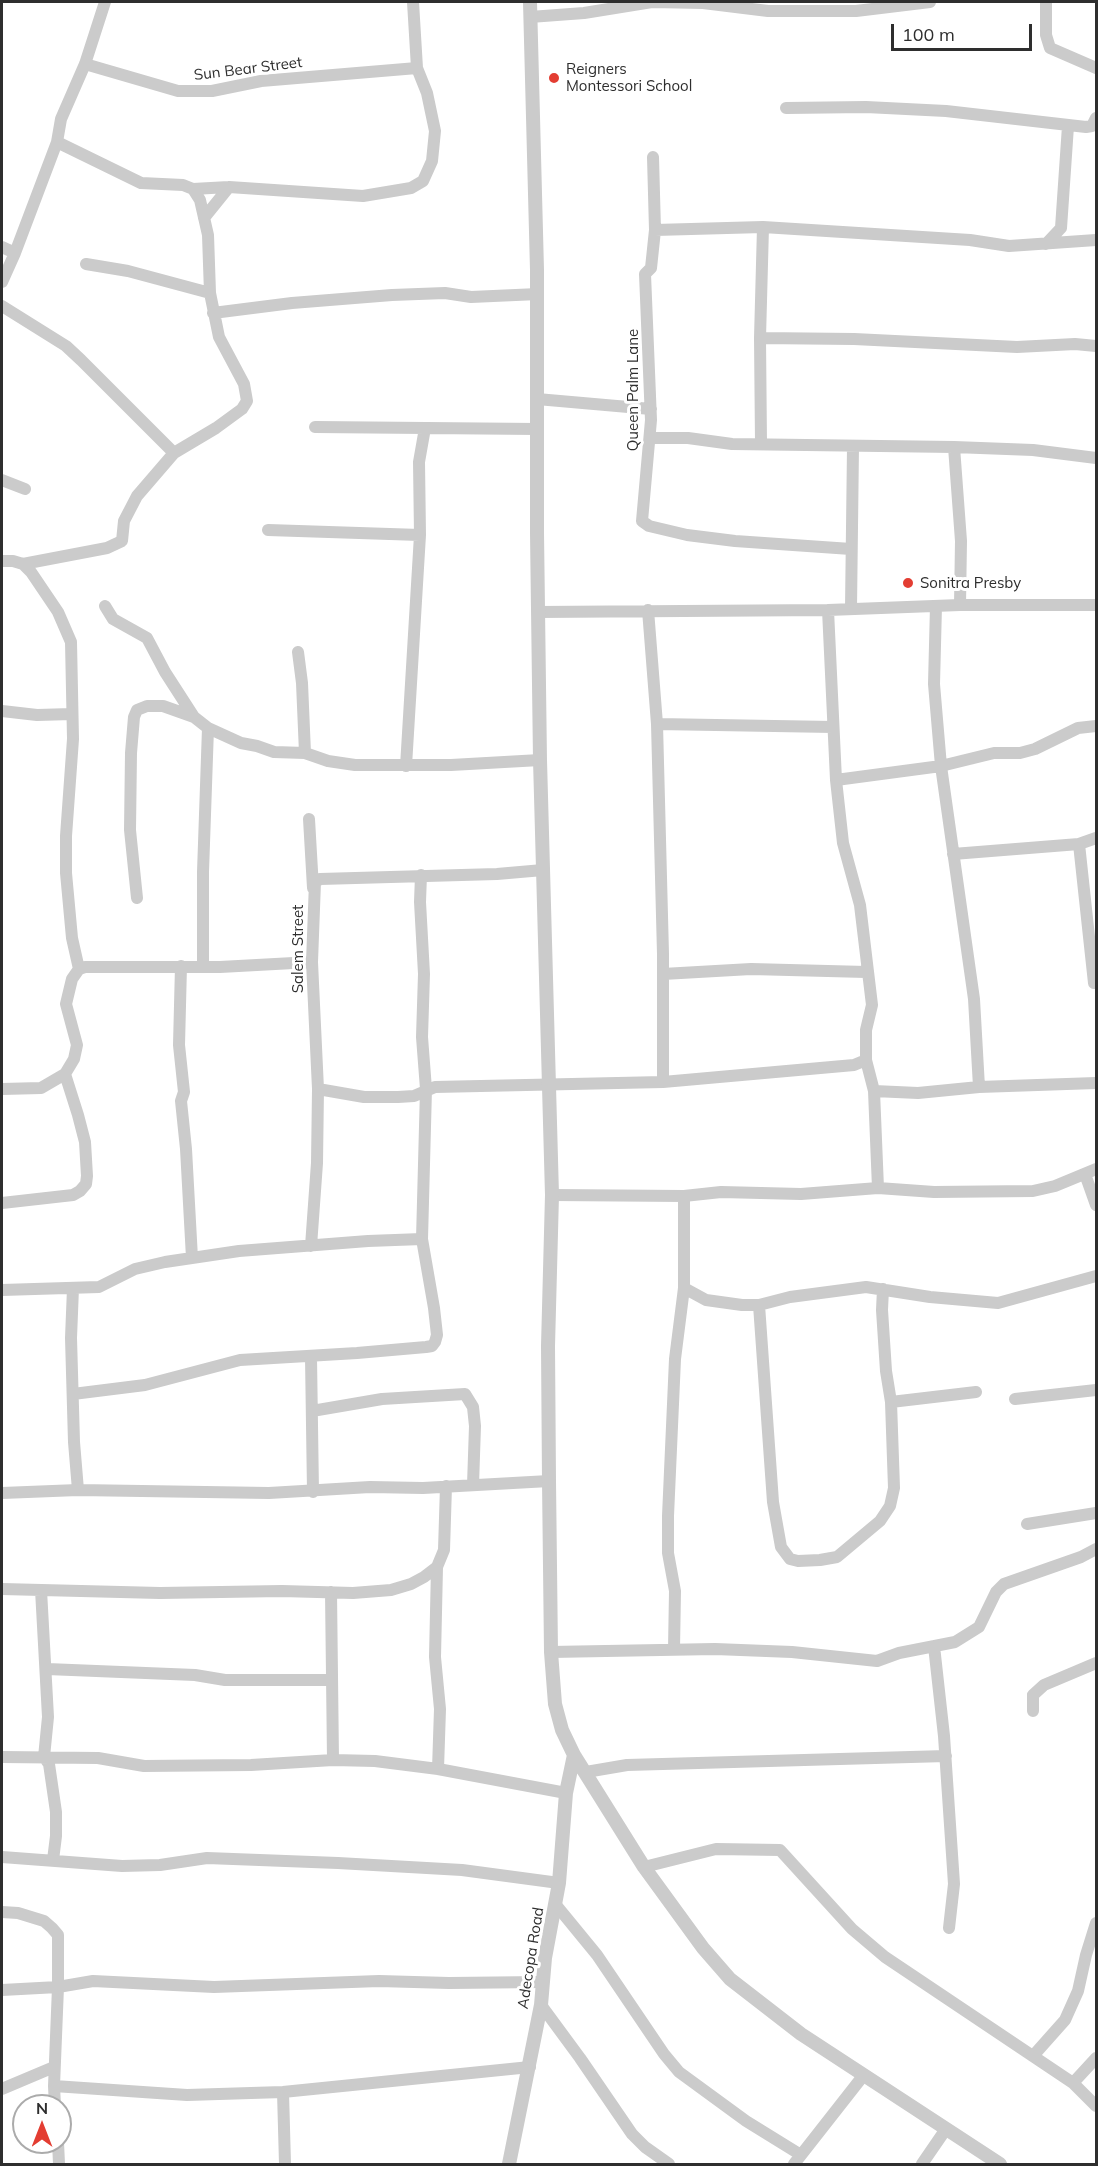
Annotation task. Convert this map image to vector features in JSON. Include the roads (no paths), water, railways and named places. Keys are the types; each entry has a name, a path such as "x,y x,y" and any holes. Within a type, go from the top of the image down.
{"street":[{"path":"2,282 57,142 60,119 85,64 105,2"},
{"path":"57,142 141,183 183,185 193,189 229,187 363,196 411,188 423,181 432,161 435,131 427,93 417,68 413,2"},
{"path":"530,2 538,294 540,760 552,1196 548,1346 551,1652 555,1704 562,1730 574,1755 644,1867 703,1948 730,1979 801,2034 1000,2164"},
{"path":"530,17 584,13 652,2 703,3 779,11 856,11 930,2"},
{"path":"1046,2 1046,35 1050,48 1096,68"},
{"name":"Sun Bear Street","path":"85,64 178,91 212,91 261,81 417,68"},
{"path":"786,108 867,107 935,110 1086,128 1092,126 1096,118"},
{"path":"1046,244 1061,228 1068,126"},
{"name":"Queen Palm Lane","path":"653,157 655,230 651,268 645,274 651,409 642,521 649,526 687,535 735,541 852,549"},
{"path":"204,218 229,187"},
{"path":"2,561 23,564 107,548 122,541 124,521 137,496 174,453 216,428 242,408 247,401 244,384 219,337 210,293 207,235 200,200 193,189"},
{"path":"655,230 763,227 970,240 1010,246 1096,240"},
{"path":"761,443 760,338 763,227"},
{"path":"1061,228 1069,233 1076,242"},
{"path":"2,247 15,253"},
{"path":"86,264 128,271 210,293"},
{"path":"213,313 292,303 392,295 445,293 471,297 538,294"},
{"path":"2,306 66,346 156,432 174,453"},
{"path":"760,338 854,339 1017,347 1075,344 1096,346"},
{"path":"537,399 651,409"},
{"path":"315,427 537,429"},
{"path":"406,766 420,535 419,462 425,428"},
{"path":"650,438 688,438 732,444 1033,450 1096,458"},
{"path":"851,608 853,447"},
{"path":"954,447 962,541 960,605"},
{"path":"2,480 25,489"},
{"path":"267,530 420,535"},
{"path":"23,564 58,612 71,642 74,740 66,836 66,873 72,938 79,969"},
{"path":"538,612 828,610 960,605 1096,604"},
{"path":"105,606 113,619 147,638 165,672 194,717"},
{"path":"936,606 934,684 941,766 974,999 979,1087"},
{"path":"648,610 657,724 663,1082"},
{"path":"828,610 836,780 843,843 860,905 872,1005 866,1030 866,1060 874,1091 878,1188"},
{"path":"298,652 306,753"},
{"path":"137,898 130,830 130,753 134,717 137,710 147,706 163,706 194,717 208,728 242,743 274,752 306,753 328,761 355,765 406,766 540,760"},
{"path":"2,711 72,714"},
{"path":"657,724 833,727"},
{"path":"836,780 941,766 994,753 1020,753 1035,749 1078,728 1096,726"},
{"path":"203,967 203,872 208,728"},
{"path":"309,819 314,888"},
{"path":"953,854 1079,844 1096,838"},
{"path":"1079,844 1094,938 1094,983 1096,983"},
{"name":"Salem Street","path":"311,1246 318,1089 312,962 315,882 320,879 421,874 497,874 543,870"},
{"path":"74,1394 145,1385 240,1360 311,1357 432,1346 437,1335 423,1239 426,1089 422,1036 424,975 420,902 421,874"},
{"path":"2,1089 41,1088 65,1074 74,1059 77,1045 66,1004 72,979 79,969 85,967 268,966 312,962"},
{"path":"181,966 179,1044 184,1092 181,1101 192,1258"},
{"path":"663,975 751,969 867,972"},
{"path":"318,1089 348,1095 414,1096 426,1089 458,1085 663,1082 854,1065 866,1060"},
{"path":"2,1203 73,1195 86,1184 85,1142 65,1074"},
{"path":"874,1091 918,1093 979,1087 1096,1083"},
{"path":"552,1196 684,1196 721,1192 801,1194 878,1188 933,1192 1033,1191 1055,1186 1091,1172 1096,1205"},
{"path":"674,1649 675,1590 668,1553 668,1516 675,1359 684,1288 684,1196"},
{"path":"2,1290 99,1287 135,1269 192,1258 273,1248 368,1240 423,1239"},
{"path":"684,1288 706,1300 742,1305 759,1305 842,1289 866,1287 930,1297 998,1303 1096,1276"},
{"path":"73,1288 70,1338 78,1490"},
{"path":"759,1305 773,1502 782,1547 790,1558 798,1561 837,1557 880,1521 890,1506 894,1488 891,1402 886,1371 882,1310 883,1289"},
{"path":"311,1357 313,1492"},
{"path":"1015,1399 1096,1390"},
{"path":"891,1402 976,1392"},
{"path":"312,1411 382,1399 465,1395 473,1407 475,1426 473,1485"},
{"path":"2,1493 78,1490 269,1493 549,1481"},
{"path":"438,1769 440,1709 435,1657 436,1567 444,1550 446,1486"},
{"path":"1027,1524 1096,1513"},
{"path":"551,1652 674,1649 792,1652 877,1661 898,1653 955,1642 979,1627 996,1592 1004,1584 1082,1557 1096,1549"},
{"path":"2,1589 160,1593 282,1590 352,1593 391,1590 411,1584 436,1567"},
{"path":"41,1590 48,1717 44,1757 49,1764 56,1812 53,1860"},
{"path":"331,1592 333,1760"},
{"path":"934,1646 946,1756 954,1884 949,1928"},
{"path":"1033,1711 1033,1695 1044,1686 1096,1663"},
{"path":"47,1669 195,1675 225,1680 332,1680"},
{"name":"Adecopa Road","path":"509,2164 541,2005 542,1982 559,1883 566,1793 574,1755"},
{"path":"586,1772 627,1765 946,1756"},
{"path":"2,1757 98,1758 144,1766 251,1765 333,1760 375,1761 438,1769 566,1793"},
{"path":"644,1867 716,1849 780,1850 852,1929 885,1957 1073,2083 1096,2106"},
{"path":"2,1857 122,1866 160,1865 207,1857 462,1870 559,1883"},
{"path":"556,1905 597,1955 664,2054 679,2072 798,2160 863,2076"},
{"path":"2,1912 29,1915 52,1928 58,1935 54,2094"},
{"path":"1034,2056 1065,2020 1092,1954 1096,1923"},
{"path":"2,1990 58,1987 93,1981 214,1987 367,1981 542,1982"},
{"path":"541,2005 632,2134 645,2147 669,2164"},
{"path":"1073,2083 1096,2058"},
{"path":"2,2089 54,2067"},
{"path":"54,2086 187,2095 283,2092 530,2067"},
{"path":"283,2092 285,2164"},
{"path":"922,2164 946,2129"}],"place":[{"name":"Reigners Montessori School","path":"554,78"},
{"name":"Sonitra Presby","path":"908,583"}]}
